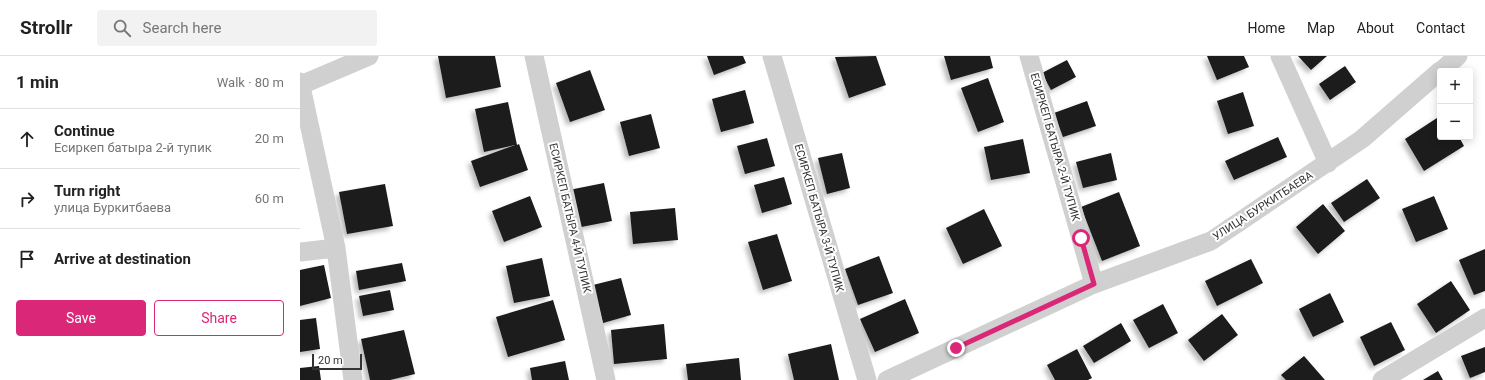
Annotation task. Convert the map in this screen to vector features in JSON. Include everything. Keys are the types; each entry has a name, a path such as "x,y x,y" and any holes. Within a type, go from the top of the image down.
{"street":[{"path":"353,380 336,248 300,84 369,56"},
{"name":"ЕСИРКЕП БАТЫРА 4-Й ТУПИК","path":"534,56 606,380"},
{"name":"ЕСИРКЕП БАТЫРА 3-Й ТУПИК","path":"772,56 866,380"},
{"name":"ЕСИРКЕП БАТЫРА 2-Й ТУПИК","path":"1029,56 1094,284"},
{"path":"1280,56 1328,163"},
{"name":"УЛИЦА БУРКИТБАЕВА","path":"1444,68 1458,56"},
{"name":"УЛИЦА БУРКИТБАЕВА","path":"887,380 1094,284 1210,240 1362,139 1437,74"},
{"path":"300,252 336,248"},
{"path":"1382,380 1485,318"}],"building":[{"path":"438,56 495,56 501,87 446,98"},
{"path":"707,56 743,56 746,63 714,75"},
{"path":"876,56 886,85 849,98 835,57"},
{"path":"944,56 990,56 993,68 951,80"},
{"path":"1207,56 1244,56 1249,67 1217,80"},
{"path":"1298,56 1327,56 1311,70"},
{"path":"1067,60 1076,77 1051,90 1042,73"},
{"path":"1345,66 1356,82 1330,100 1319,84"},
{"path":"590,70 605,110 570,122 556,83"},
{"path":"988,78 1004,122 978,132 961,88"},
{"path":"745,90 754,123 721,132 712,99"},
{"path":"1243,92 1254,126 1228,134 1217,101"},
{"path":"1087,101 1096,126 1063,137 1054,113"},
{"path":"508,102 517,145 519,144 528,170 480,187 471,161 515,145 484,152 475,109"},
{"path":"651,114 660,148 629,156 620,122"},
{"path":"1437,118 1437,140 1461,140 1464,146 1424,171 1405,139"},
{"path":"1278,137 1287,157 1234,180 1225,161"},
{"path":"767,138 775,166 745,174 737,146"},
{"path":"1023,139 1030,173 991,180 984,147"},
{"path":"842,153 850,188 827,194 818,158"},
{"path":"1111,153 1117,180 1083,188 1076,162"},
{"path":"784,177 792,204 762,213 754,185"},
{"path":"1367,179 1380,198 1344,222 1331,203"},
{"path":"604,183 612,221 576,228 569,190"},
{"path":"385,184 393,226 347,234 339,192"},
{"path":"1119,192 1140,246 1102,261 1081,207"},
{"path":"530,196 542,227 504,242 492,211"},
{"path":"1434,196 1448,229 1416,242 1402,209"},
{"path":"1323,204 1345,231 1318,254 1296,227"},
{"path":"675,208 678,240 633,244 630,212"},
{"path":"984,209 1002,246 963,264 946,228"},
{"path":"777,234 792,281 763,290 748,242"},
{"path":"1485,249 1485,291 1474,295 1459,260"},
{"path":"879,256 893,293 858,305 845,269"},
{"path":"542,258 550,296 514,303 506,266"},
{"path":"1251,259 1263,283 1217,306 1205,281"},
{"path":"402,263 406,281 359,290 356,271"},
{"path":"324,265 331,298 300,306 300,270"},
{"path":"621,278 631,315 603,323 593,285"},
{"path":"1451,281 1470,310 1436,333 1417,304"},
{"path":"390,290 394,310 363,316 359,296"},
{"path":"1330,293 1344,322 1313,337 1299,309"},
{"path":"905,299 919,333 875,352 860,319"},
{"path":"553,300 565,340 508,357 496,317"},
{"path":"1163,304 1178,333 1149,348 1133,320"},
{"path":"1222,314 1238,335 1204,361 1188,340"},
{"path":"316,318 320,349 300,352 300,320"},
{"path":"1391,322 1405,350 1374,366 1360,337"},
{"path":"1121,323 1131,341 1094,363 1083,346"},
{"path":"664,324 667,359 614,364 611,330"},
{"path":"404,330 415,374 390,380 370,380 361,339"},
{"path":"831,344 839,380 794,380 788,354"},
{"path":"1485,347 1485,372 1470,378 1461,356"},
{"path":"1077,349 1092,378 1088,380 1055,380 1047,365"},
{"path":"1304,356 1325,380 1286,380 1281,375"},
{"path":"739,358 741,380 688,380 686,364"},
{"path":"565,361 569,380 532,380 530,368"},
{"path":"319,366 321,380 300,380 300,368"},
{"path":"1438,371 1443,380 1423,380"}],"route":[{"path":"956,348 1094,284 1081,238"}]}
